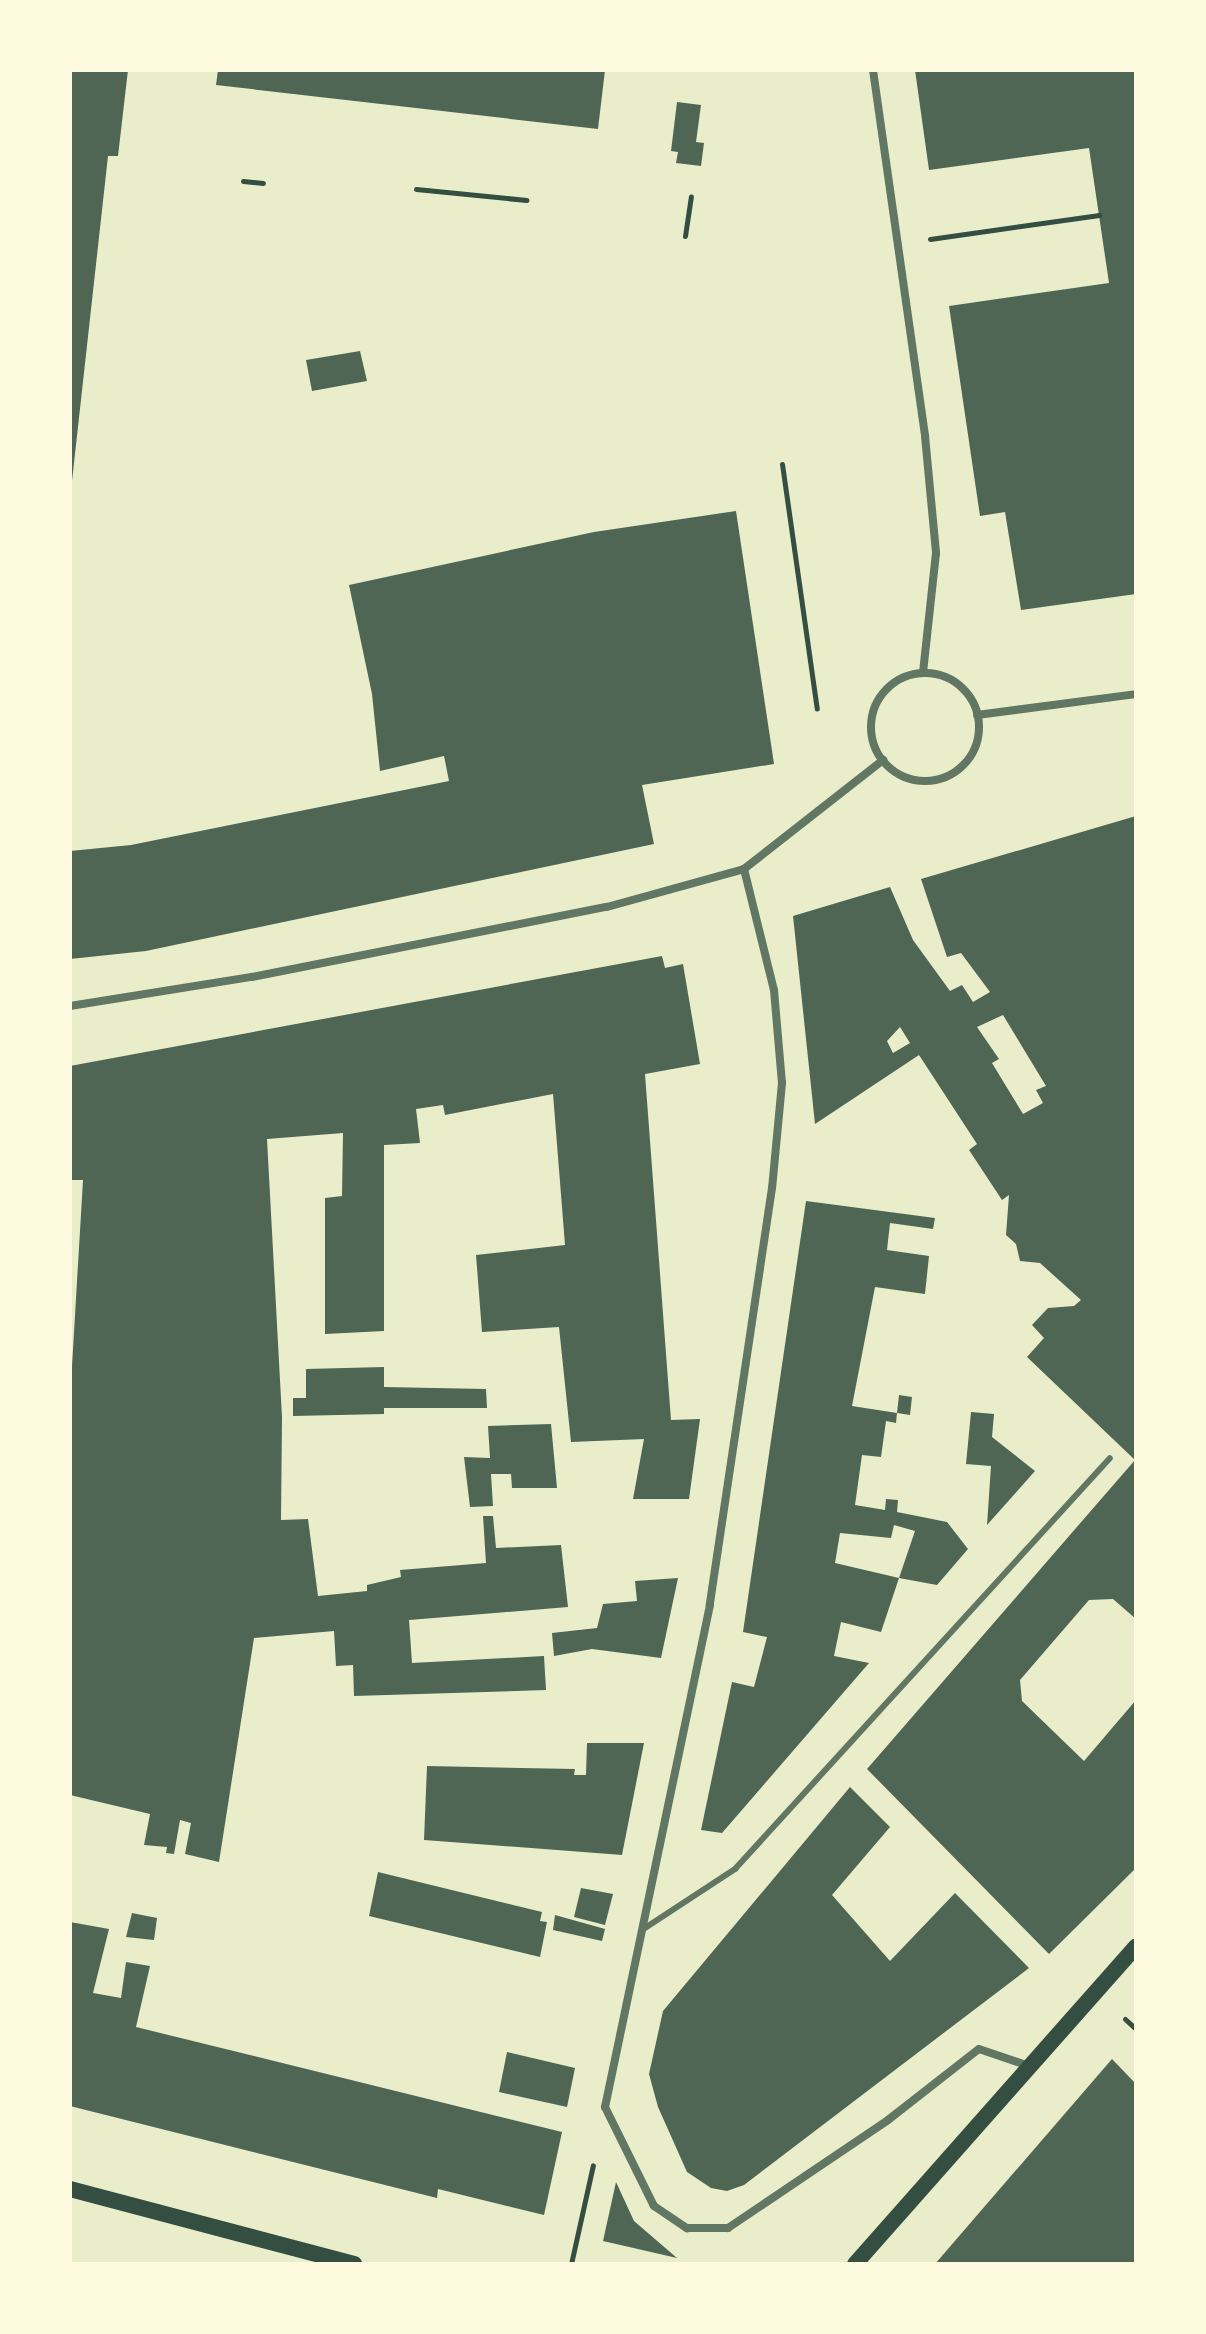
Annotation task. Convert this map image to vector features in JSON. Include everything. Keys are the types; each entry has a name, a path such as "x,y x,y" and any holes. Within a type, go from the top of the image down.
{"main road":[{"path":"855,2264 1136,1946"},
{"path":"70,2189 354,2264"}],"street":[{"path":"873,70 925,436 936,553 923,672"},
{"path":"923,672 954,682 973,702 977,715 975,748 951,774 916,781 883,760 873,740 872,712 893,683 923,672"},
{"path":"977,715 1136,694"},
{"path":"70,1006 252,977 607,907 744,869 883,760"},
{"path":"744,869 774,990 782,1083 774,1168 710,1605 645,1928 605,2107 614,2134 654,2206 687,2228 728,2228 888,2120 979,2049 1031,2066"}],"lane":[{"path":"645,1928 735,1869 1110,1458"}],"path":[{"path":"243,181 263,183"},
{"path":"416,189 526,200"},
{"path":"685,236 691,196"},
{"path":"961,235 1099,215"},
{"path":"782,464 817,709"},
{"path":"571,2264 587,2173 614,2134"}],"building":[{"path":"70,70 128,70 118,156 108,156 72,481"},
{"path":"218,70 605,70 598,129 216,85"},
{"path":"915,70 1136,70 1136,594 1021,610 1005,512 980,516 949,306 1109,283 1089,148 929,170"},
{"path":"677,102 701,105 696,142 704,143 701,166 676,163 678,152 671,151"},
{"path":"360,351 367,381 312,391 306,360"},
{"path":"736,511 774,764 642,785 654,844 146,951 70,959 70,851 131,845 449,781 444,756 380,771 372,694 349,585 594,532"},
{"path":"1136,816 1136,1619 1113,1599 1089,1600 1020,1680 1022,1701 1084,1761 1136,1700 1136,1868 1049,1954 867,1769 1135,1460 1027,1357 1044,1338 1032,1325 1048,1308 1074,1306 1081,1300 1040,1263 1020,1261 1016,1244 1006,1235 1009,1195 1002,1200 969,1150 977,1144 919,1055 815,1124 793,916 890,887 913,940 950,991 962,985 973,1002 990,992 961,953 947,957 921,879","holes":["1003,1015 1046,1086 1036,1090 1043,1103 1023,1114 992,1063 999,1059 977,1027","900,1027 910,1043 893,1053 887,1041"]},
{"path":"662,956 665,968 683,964 700,1064 645,1074 671,1420 700,1419 689,1499 633,1499 644,1439 571,1442 559,1327 482,1332 476,1255 565,1245 553,1094 445,1115 443,1105 416,1109 420,1143 384,1145 384,1331 325,1334 325,1198 342,1196 343,1133 267,1139 282,1417 281,1520 308,1519 318,1596 367,1591 367,1585 401,1577 400,1570 486,1563 483,1516 493,1516 496,1548 561,1545 568,1607 409,1620 412,1663 544,1656 546,1690 354,1696 353,1665 336,1666 334,1631 254,1638 219,1862 185,1854 191,1823 180,1820 174,1854 166,1853 167,1847 144,1845 150,1814 70,1795 70,1400 83,1180 70,1180 70,1066"},
{"path":"806,1201 935,1218 933,1229 890,1223 887,1250 929,1256 925,1294 875,1287 852,1406 897,1413 896,1423 886,1421 881,1457 862,1455 855,1505 885,1510 886,1499 898,1500 897,1512 947,1522 968,1549 937,1585 899,1578 881,1632 841,1622 834,1656 869,1663 722,1833 701,1830 732,1682 754,1687 767,1637 743,1632","holes":["894,1525 915,1531 899,1578 835,1563 840,1533 891,1538"]},
{"path":"384,1367 384,1387 486,1389 487,1408 384,1408 384,1414 293,1416 293,1398 306,1398 306,1369"},
{"path":"899,1395 912,1397 910,1415 897,1413"},
{"path":"971,1412 994,1414 992,1437 1035,1471 987,1525 991,1466 966,1464"},
{"path":"551,1424 557,1488 512,1488 511,1474 491,1474 493,1506 470,1507 464,1457 490,1458 488,1426"},
{"path":"678,1578 661,1658 592,1649 554,1656 552,1633 597,1628 603,1604 637,1601 635,1581"},
{"path":"587,1743 644,1743 622,1855 424,1840 427,1766 575,1769 574,1775 586,1775"},
{"path":"850,1787 890,1827 832,1895 890,1961 955,1893 1029,1968 744,2185 727,2191 711,2188 687,2172 658,2107 649,2074 663,2011"},
{"path":"378,1872 542,1912 540,1921 547,1922 540,1957 369,1916"},
{"path":"581,1888 613,1894 605,1925 574,1917"},
{"path":"132,1913 157,1918 154,1940 126,1937"},
{"path":"555,1915 605,1929 602,1941 553,1930"},
{"path":"70,1922 109,1929 93,1993 121,1998 126,1962 150,1966 136,2027 562,2132 544,2215 438,2189 437,2198 70,2106"},
{"path":"507,2052 575,2068 567,2107 499,2092"},
{"path":"1112,2059 1136,2084 1136,2264 935,2264"},
{"path":"616,2182 634,2221 677,2258 603,2241"}]}
